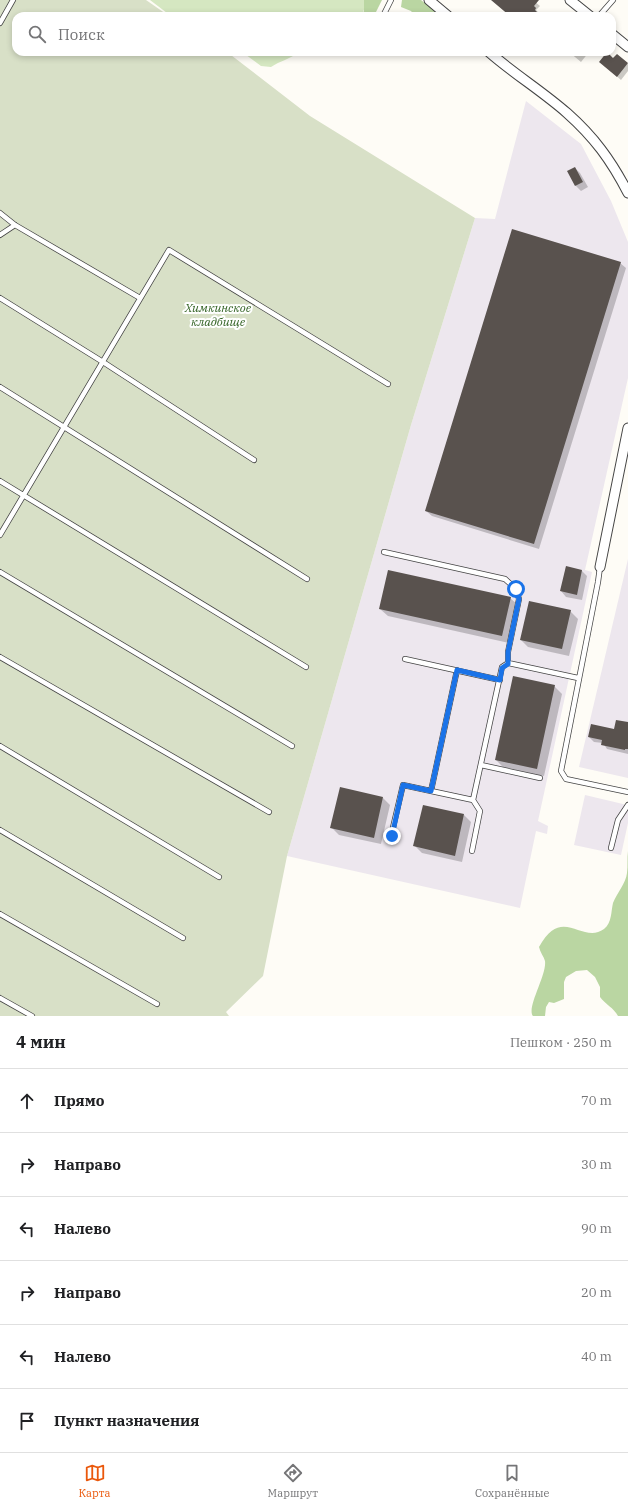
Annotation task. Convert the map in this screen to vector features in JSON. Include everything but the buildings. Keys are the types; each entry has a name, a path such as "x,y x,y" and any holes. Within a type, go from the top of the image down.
{"street":[{"path":"429,0 443,12"},
{"path":"570,0 585,12"},
{"path":"616,37 628,47"},
{"path":"494,56 566,112 586,131 604,152 615,168 628,193"},
{"path":"600,567 628,428"}],"lane":[{"path":"0,24 13,0"},
{"path":"385,12 390,0"},
{"path":"602,12 613,0"},
{"path":"0,213 16,225 140,298"},
{"path":"0,235 16,225"},
{"path":"0,534 169,250 388,384"},
{"path":"0,298 254,460"},
{"path":"0,388 307,579"},
{"path":"0,481 306,666"},
{"path":"384,552 505,579 511,584 516,589 519,599 508,652 508,664"},
{"path":"600,567 561,770 566,779 628,792"},
{"path":"0,572 292,746"},
{"path":"0,657 269,812"},
{"path":"405,659 500,680"},
{"path":"472,851 480,811 474,800 502,668 508,664 578,678"},
{"path":"431,791 457,670"},
{"path":"0,746 220,877"},
{"path":"481,765 540,778"},
{"path":"392,836 403,785 474,800"},
{"path":"611,848 618,820 628,805"},
{"path":"0,830 183,938"},
{"path":"0,914 157,1004"},
{"path":"0,998 32,1016"}],"shaded area":[{"path":"526,101 581,144 611,201 628,242 628,378 585,570 592,572 538,821 548,826 547,834 536,831 520,908 287,856 411,425 475,218 495,219"},
{"path":"628,559 628,778 579,767"},
{"path":"585,795 628,806 628,823 621,855 574,845"}],"green space":[{"name":"Химкинское кладбище","path":"0,0 146,0 163,12 12,12 12,56 232,56 310,116 475,218 411,425 287,856 263,976 226,1012 229,1016 0,1016"},
{"path":"150,0 364,0 365,4 363,12 166,12"},
{"path":"364,0 382,0 376,12 364,11"},
{"path":"402,0 421,0 436,12 412,12 401,7"},
{"path":"247,56 292,56 271,67 261,66"},
{"path":"628,851 628,1016 618,1016 600,997 600,987 595,977 587,970 576,971 566,977 564,982 564,999 554,1003 549,1002 546,1007 545,1016 533,1016 532,1006 545,967 545,961 539,947 547,935 556,928 572,928 588,933 596,933 607,926 610,920 613,903 626,877"}],"route":[{"path":"392,836 403,785 431,791 457,670 500,680 502,668 508,664 508,652 519,599 516,589"}]}
